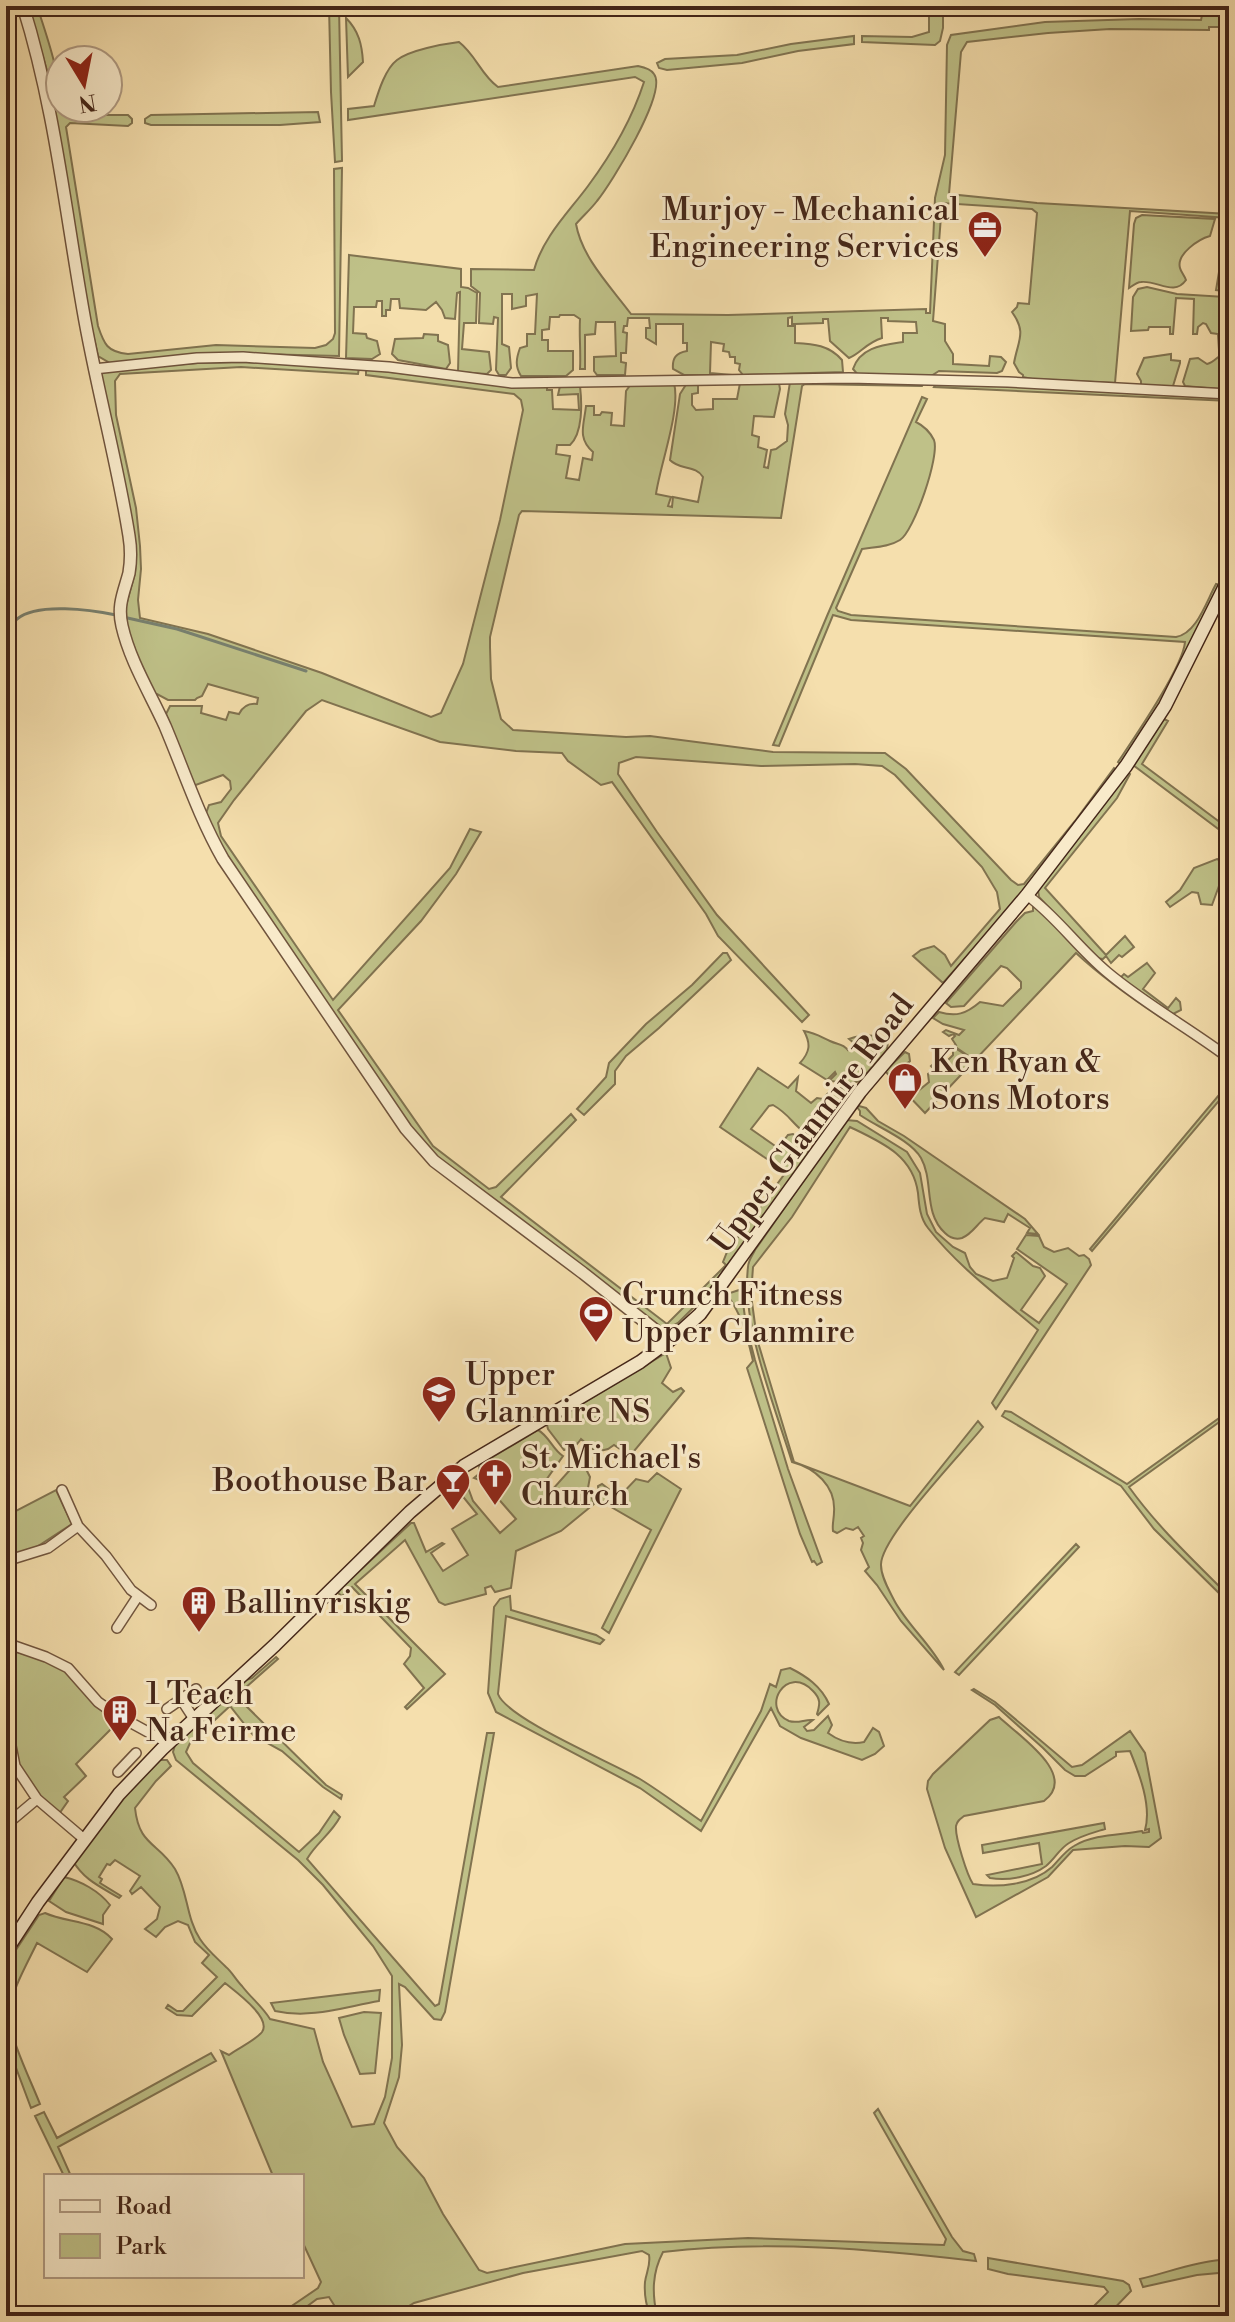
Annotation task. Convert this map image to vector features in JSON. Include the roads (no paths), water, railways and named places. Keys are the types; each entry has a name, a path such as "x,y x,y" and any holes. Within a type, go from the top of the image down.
{"main road":[{"name":"Upper Glanmire Road","path":"6,1951 84,1839 137,1775 410,1512 478,1457 640,1362 690,1324 709,1303 856,1098 1027,895 1126,766 1180,677 1229,578"}],"street":[{"path":"23,6 51,117 94,369 130,541 128,574 119,604 122,628 206,829 223,859 426,1155 654,1329 665,1344"},
{"path":"94,369 197,358 243,357 389,367 512,383 849,378 1008,382 1229,394"},
{"path":"1027,895 1118,981 1229,1058"},
{"path":"62,1490 78,1526 138,1596 151,1605"},
{"path":"6,1561 48,1548 78,1526"},
{"path":"117,1628 138,1596"},
{"path":"6,1643 68,1668 98,1702 168,1743"},
{"path":"167,1709 196,1689"},
{"path":"181,1699 194,1719"},
{"path":"6,1721 10,1767 37,1799 84,1839"},
{"path":"118,1772 136,1753"},
{"path":"126,1763 137,1775"},
{"path":"6,1825 37,1799"}],"waterway":[{"path":"6,635 17,619 38,610 65,609 116,615"},
{"path":"123,617 177,629 306,671"}],"place":[{"name":"Murjoy - Mechanical Engineering Services","path":"985,259"},
{"name":"Ken Ryan & Sons Motors","path":"905,1111"},
{"name":"Crunch Fitness Upper Glanmire","path":"596,1344"},
{"name":"Upper Glanmire NS","path":"439,1424"},
{"name":"St. Michael's Church","path":"495,1507"},
{"name":"Boothouse Bar","path":"453,1512"},
{"name":"Ballinvriskig","path":"199,1634"},
{"name":"1 Teach Na Feirme","path":"120,1743"}]}
